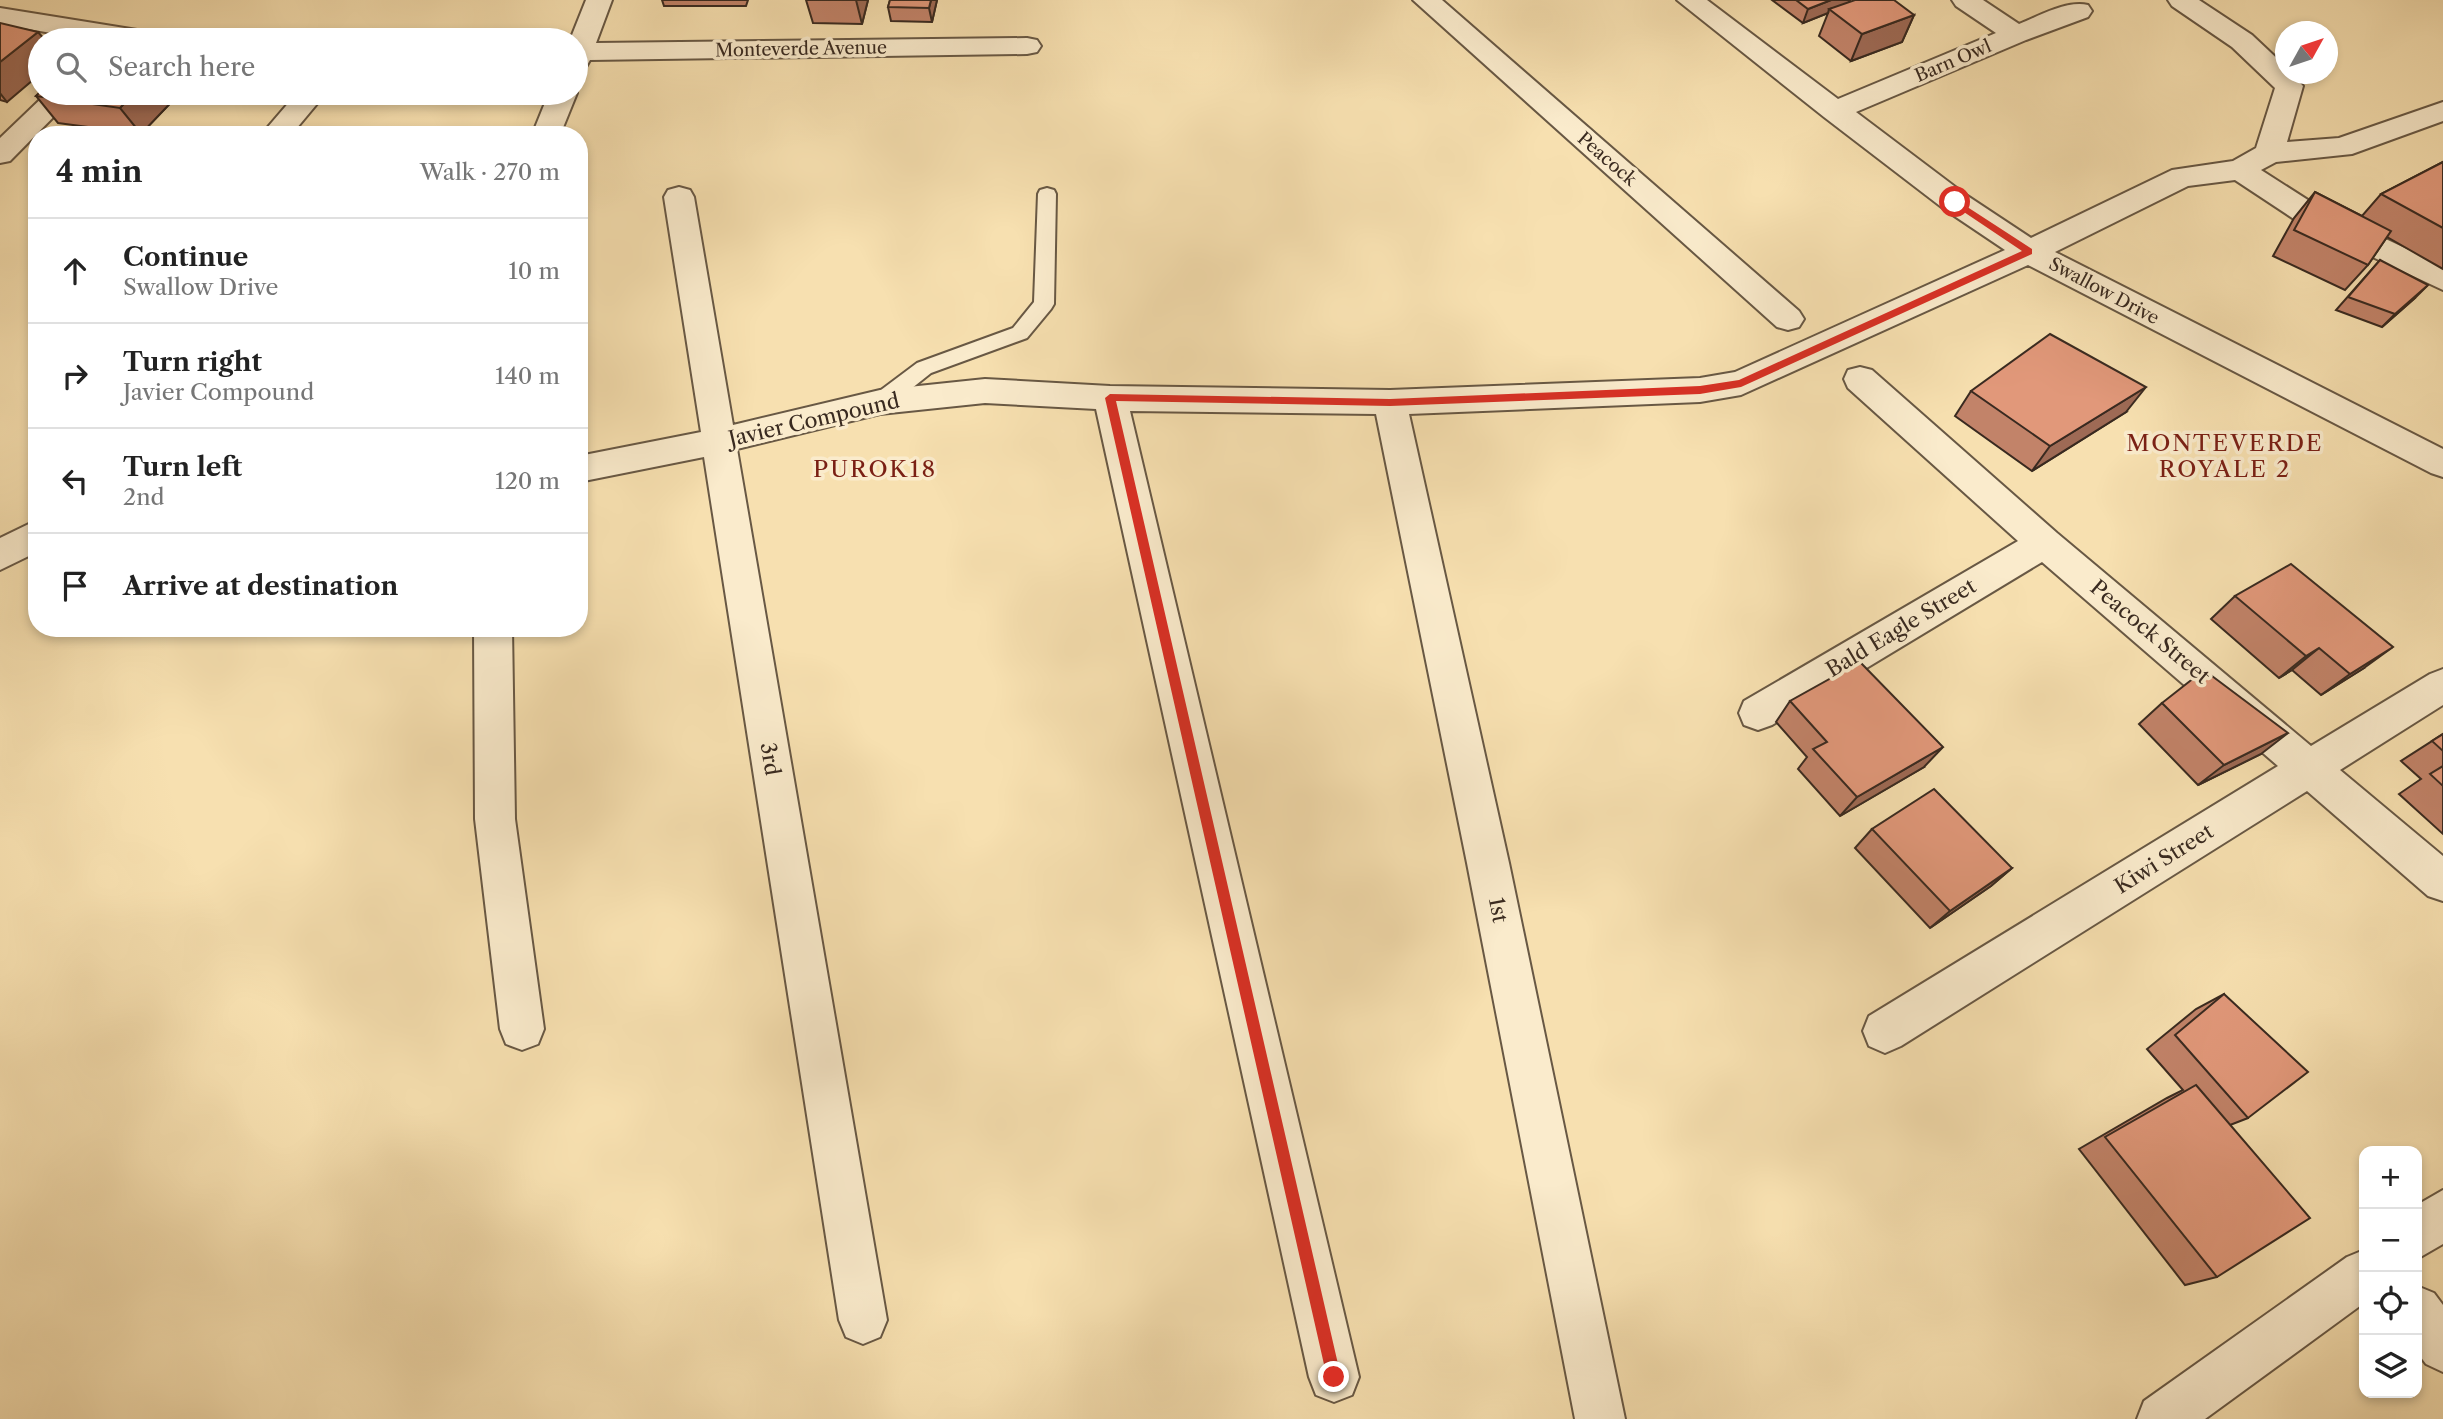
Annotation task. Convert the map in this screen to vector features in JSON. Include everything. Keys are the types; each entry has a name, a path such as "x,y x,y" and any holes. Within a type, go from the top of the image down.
{"street":[{"path":"587,28 598,0"},
{"name":"Peacock","path":"1426,0 1787,319"},
{"name":"Swallow Drive","path":"1690,0 1955,202 2029,252 2443,464"},
{"name":"Barn Owl","path":"1965,0 2016,34"},
{"path":"2181,0 2242,41 2289,86 2269,153"},
{"path":"2016,34 2079,11"},
{"path":"0,16 62,28"},
{"name":"Barn Owl","path":"1834,111 2016,34"},
{"name":"Monteverde Avenue","path":"588,55 1027,46"},
{"path":"29,126 51,105"},
{"path":"283,126 301,105"},
{"path":"550,126 558,105"},
{"path":"2443,111 2342,148 2269,153 2240,170 2311,216 2443,279"},
{"path":"0,154 28,127"},
{"name":"Javier Compound","path":"588,467 718,441 880,402 985,391 1110,398 1390,402 1700,390 1741,383 2029,252 2182,177 2240,170"},
{"name":"3rd","path":"680,197 863,1320"},
{"name":"Peacock Street","path":"1860,379 2044,543 2443,882"},
{"path":"1110,398 1334,1377"},
{"name":"1st","path":"1390,402 1486,849 1600,1419"},
{"path":"0,556 28,539"},
{"name":"Bald Eagle Street","path":"1758,713 2044,543"},
{"path":"493,637 495,819 522,1029"},
{"name":"Kiwi Street","path":"1885,1031 2443,685"},
{"path":"2422,1230 2443,1214"},
{"path":"2162,1419 2359,1279"},
{"path":"2422,1317 2443,1347"}],"lane":[{"path":"880,402 924,368 1020,333 1044,304 1047,194"}],"building":[{"path":"890,0 931,0 929,8 888,7"},
{"path":"1796,0 1831,0 1808,9"},
{"path":"1855,0 1894,0 1914,15 1862,34 1829,9"},
{"path":"0,23 28,30 28,40 0,62"},
{"path":"99,105 123,105 120,108"},
{"path":"2443,162 2443,228 2381,194"},
{"path":"2315,192 2391,231 2368,265 2294,230"},
{"path":"2380,260 2428,285 2395,314 2348,297"},
{"path":"2050,334 2146,387 2050,446 1971,391"},
{"path":"2291,564 2393,647 2350,674 2319,648 2306,656 2235,596"},
{"path":"1860,662 1943,747 1857,797 1813,749 1827,742 1790,701"},
{"path":"2204,670 2288,733 2224,765 2162,703"},
{"path":"2443,734 2443,751 2432,741"},
{"path":"2443,766 2443,786 2430,774"},
{"path":"1934,789 2012,868 1950,911 1872,829"},
{"path":"2224,994 2308,1072 2248,1118 2175,1035"},
{"path":"2196,1085 2310,1218 2217,1277 2105,1137"}],"district":[{"name":"MONTEVERDE ROYALE 2","path":"2225,456"},
{"name":"PUROK18","path":"875,469"}],"route":[{"path":"1334,1377 1110,398 1390,402 1700,390 1741,383 2029,252 1955,202"}]}
